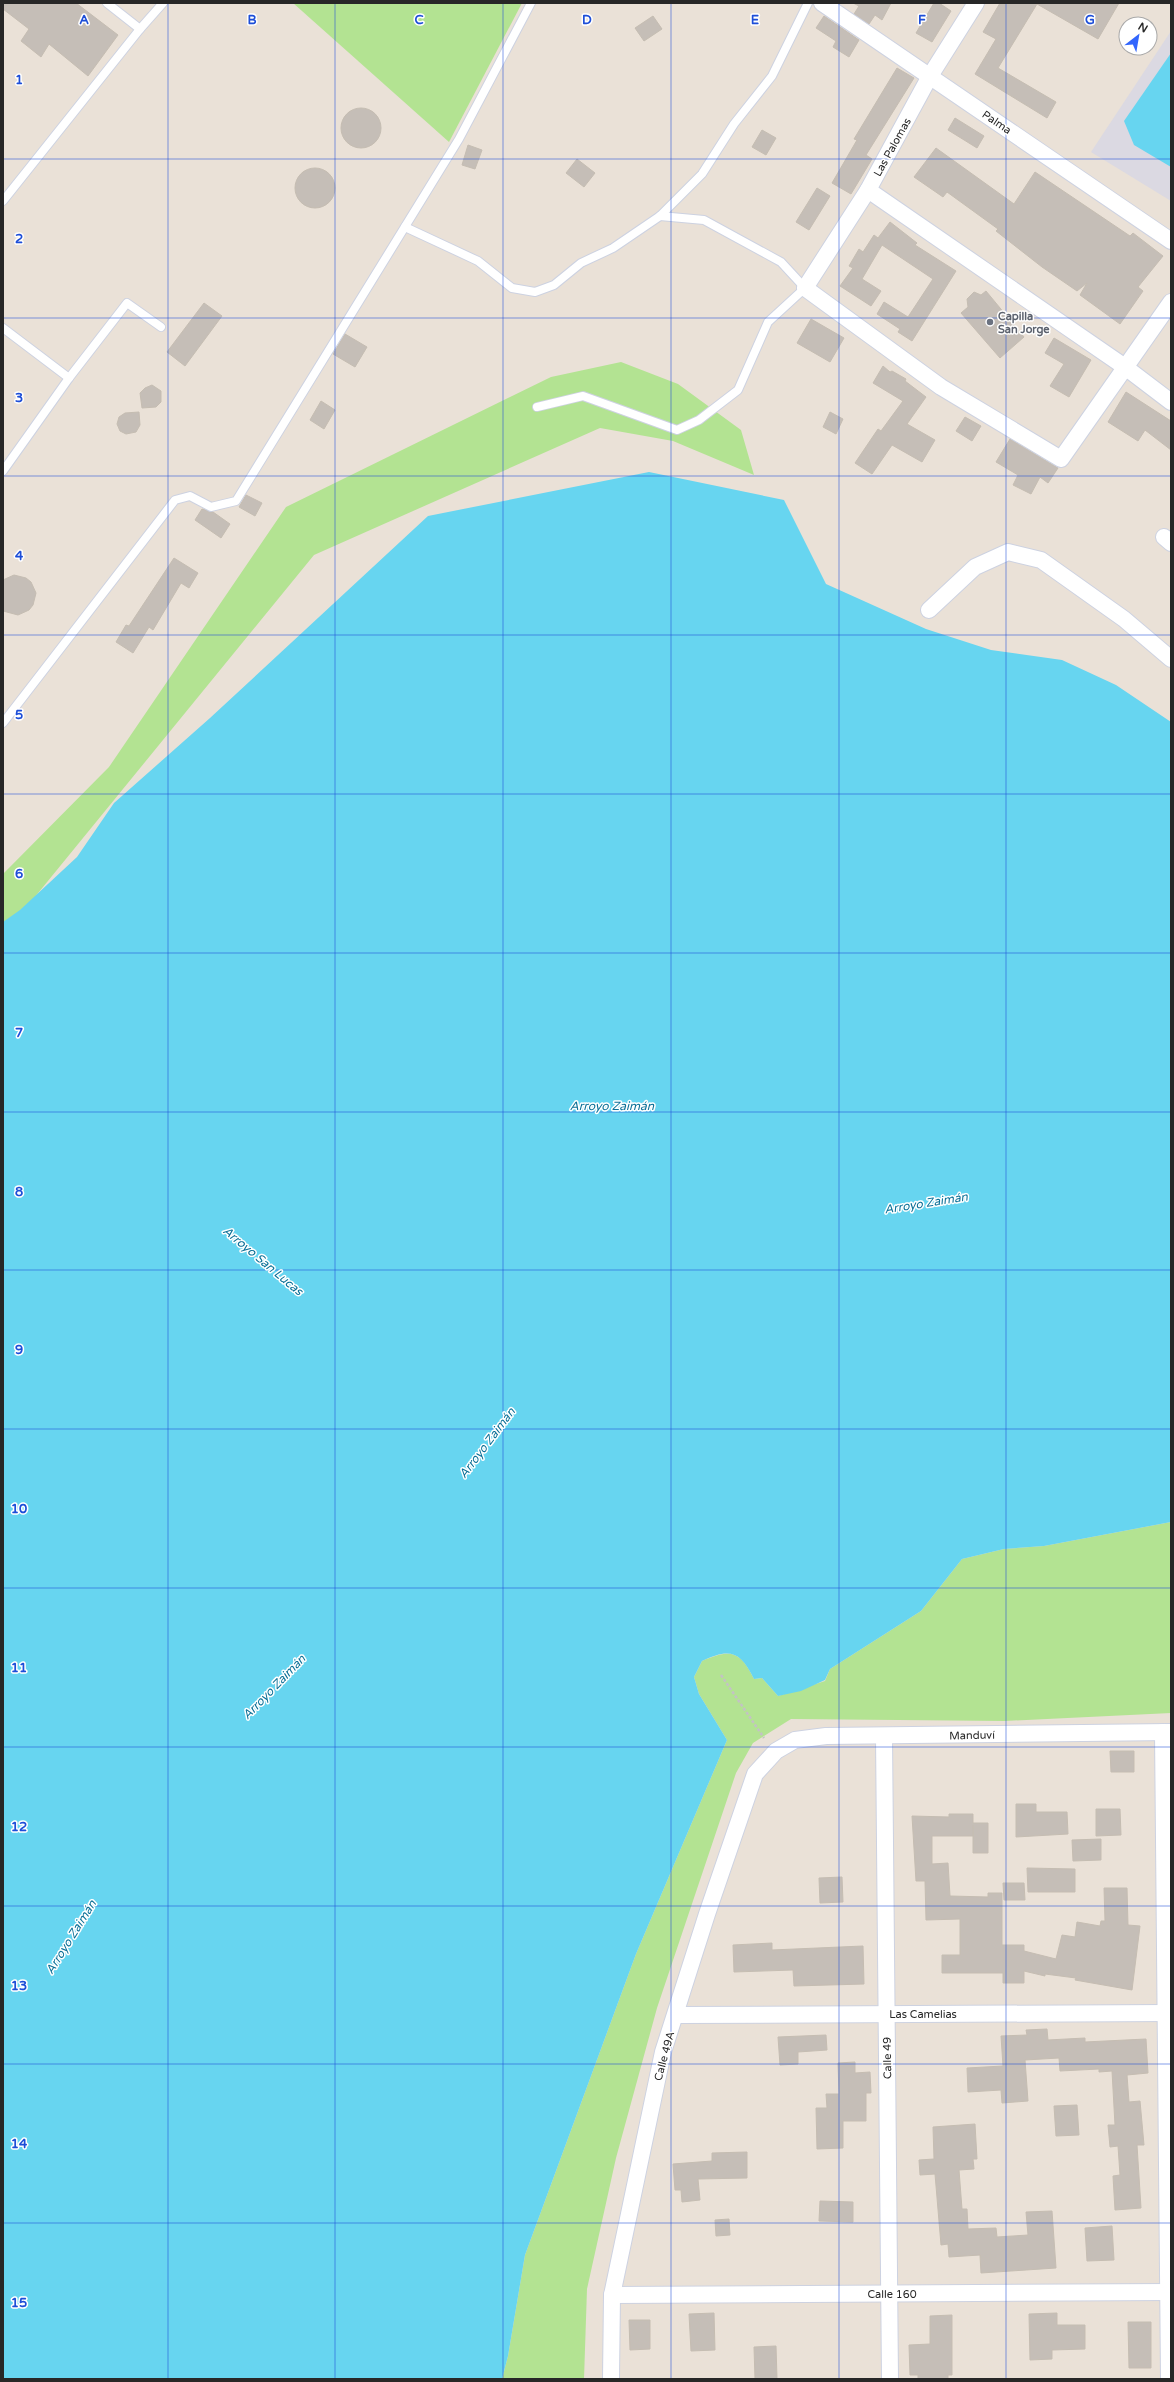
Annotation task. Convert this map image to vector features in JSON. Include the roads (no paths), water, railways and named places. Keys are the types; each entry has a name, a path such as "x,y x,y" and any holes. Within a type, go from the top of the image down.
{"street":[{"name":"Palma","path":"822,3 1171,241"},
{"name":"Las Palomas","path":"805,288 868,190 930,76 976,3"},
{"path":"868,190 1125,367 1171,402"},
{"path":"805,288 941,387 1060,459 1171,302"},
{"path":"930,610 975,567 1008,552 1041,560 1124,619 1171,659"},
{"path":"1167,1732 1170,2292 1169,2379"},
{"name":"Manduví","path":"771,1746 795,1740 826,1736 1167,1732"},
{"name":"Calle 49","path":"884,1736 890,2379"},
{"name":"Calle 49A","path":"611,2379 612,2295 664,2052 707,1914 755,1774 771,1746"},
{"name":"Las Camelias","path":"676,2015 1168,2013"},
{"name":"Calle 160","path":"612,2295 1170,2292"}],"lane":[{"path":"107,3 140,30"},
{"path":"3,201 163,3"},
{"path":"3,723 175,500 190,496 211,507 236,501 459,139 531,3"},
{"path":"405,227 478,261 512,288 535,292 554,286 581,263 613,248 660,216 702,174 734,124 772,76 808,3"},
{"path":"537,408 583,396 677,430 699,420 738,390 768,322 805,288 781,262 704,220 660,216"},
{"path":"3,471 69,378 127,303 161,326"},
{"path":"3,328 69,378"}],"water":[{"path":"1171,53 1171,167 1134,145 1124,121"},
{"name":"Arroyo Zaimán","path":"649,472 784,500 826,584 926,629 991,650 1062,660 1116,685 1171,722 1171,1522 1044,1546 1004,1549 962,1559 921,1611 830,1669 825,1680 801,1691 778,1696 762,1678 754,1679 744,1663 733,1655 720,1654 702,1661 694,1677 699,1694 727,1740 636,1954 525,2255 508,2356 502,2379 3,2379 3,922 20,910 77,857 114,803 210,718 428,516"}],"place":[{"name":"Capilla San Jorge","path":"990,322"}],"water label":[{"name":"Arroyo San Lucas","path":"263,1261"}]}
